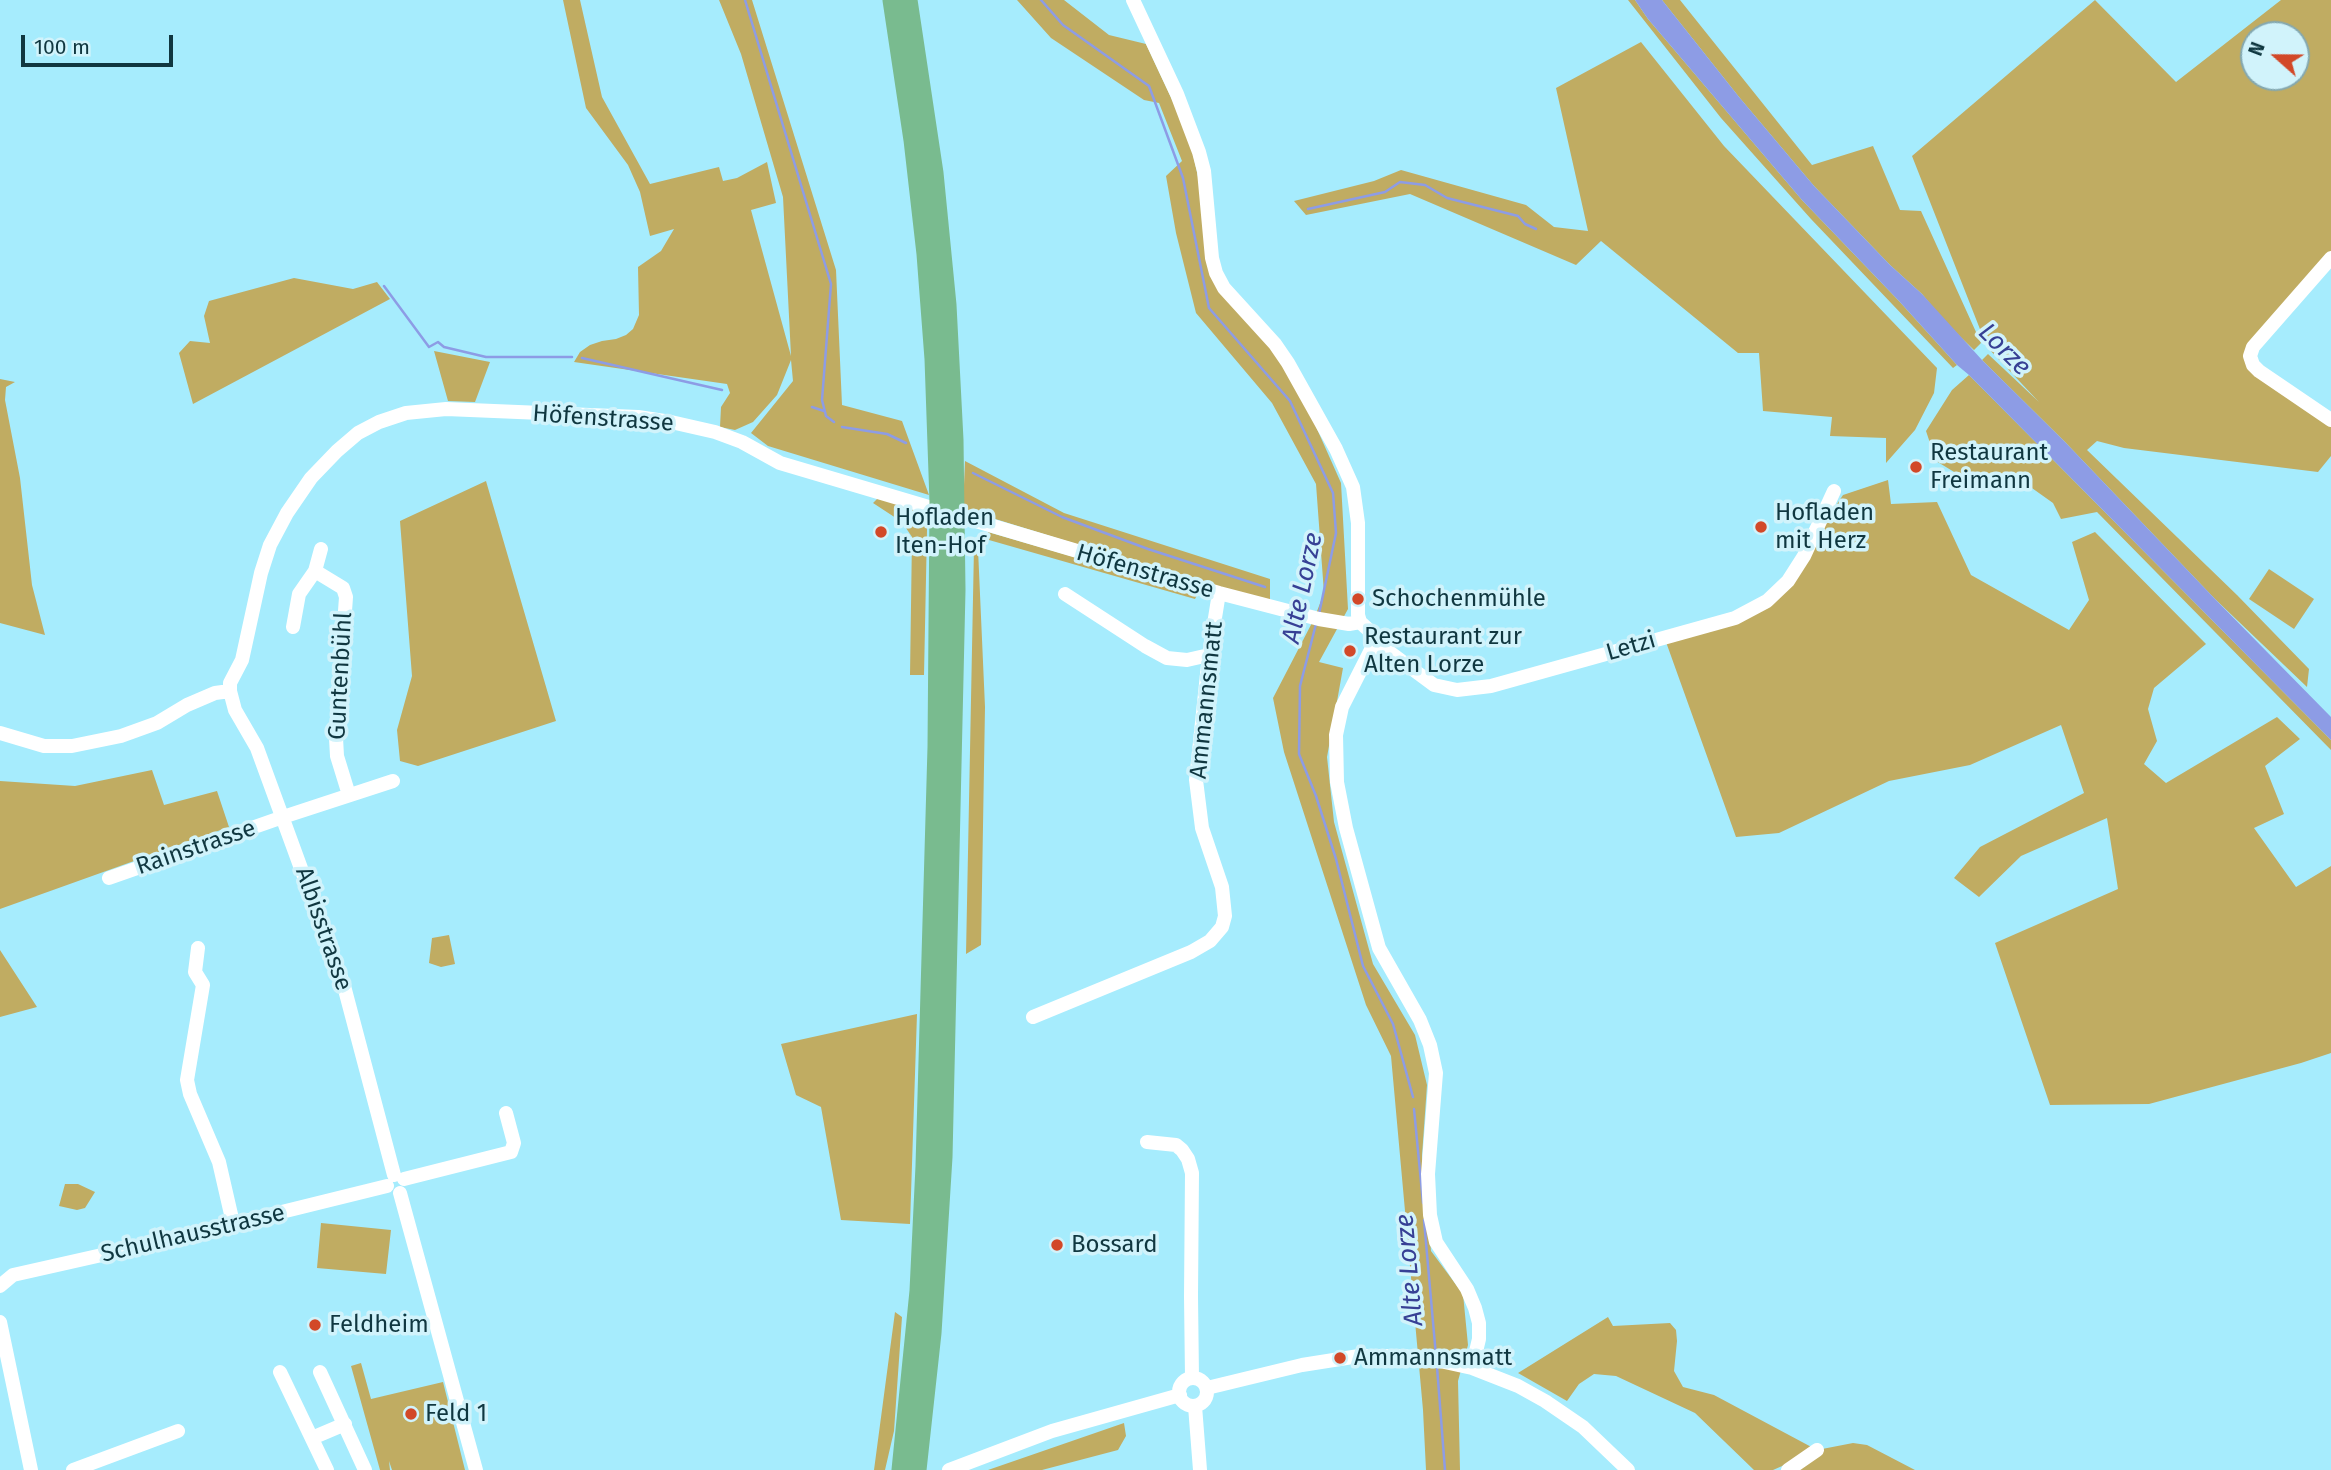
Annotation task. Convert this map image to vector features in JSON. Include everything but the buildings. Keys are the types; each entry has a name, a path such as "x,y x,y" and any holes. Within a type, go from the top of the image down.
{"highway":[{"path":"891,0 914,141 926,254 934,359 939,502 938,701 927,1128 919,1291 901,1470"},
{"path":"908,0 933,159 947,305 954,440 956,590 943,1157 932,1333 917,1470"}],"street":[{"path":"1133,0 1177,94 1199,152 1204,171 1212,258 1216,273 1224,288 1275,344 1288,363 1348,473 1355,497 1358,523 1358,615 1360,622 1373,634 1375,644 1342,707 1336,734 1337,782 1340,803 1379,948 1420,1020 1430,1045 1436,1073 1427,1174 1430,1215 1436,1242 1467,1289 1479,1322 1479,1339 1466,1367"},
{"path":"2331,258 2253,346 2250,356 2259,371 2331,420"},
{"name":"Höfenstrasse","path":"230,691 230,683 242,660 270,545 287,513 311,478 337,450 358,433 379,422 406,413 446,409 638,417 715,432 742,442 780,463 976,522 1312,618 1339,623 1360,622"},
{"name":"Letzi","path":"1375,644 1434,685 1457,690 1491,686 1735,618 1767,601 1788,581 1804,556 1834,491"},
{"name":"Guntenbühl","path":"293,627 299,594 315,571 321,549"},
{"name":"Guntenbühl","path":"315,571 343,588 346,597 336,738 337,756 349,795"},
{"name":"Höfenstrasse","path":"1065,593 1167,658 1187,660 1209,655"},
{"name":"Ammannsmatt","path":"1032,1017 1191,952 1210,941 1222,928 1225,916 1222,887 1202,828 1196,780 1209,655 1219,593"},
{"path":"0,733 44,746 72,746 121,736 157,723 187,705 215,693 230,691"},
{"name":"Albisstrasse","path":"230,691 235,710 257,748 284,817 344,986 476,1470"},
{"name":"Rainstrasse","path":"109,878 393,781"},
{"path":"198,948 195,972 203,985 187,1080 190,1094 219,1162 233,1223"},
{"name":"Schulhausstrasse","path":"1,1285 13,1275 164,1241 511,1152 514,1143 506,1113"},
{"path":"1147,1142 1176,1145 1188,1159 1192,1174 1192,1378"},
{"path":"0,1322 30,1470"},
{"path":"1207,1388 1340,1358 1375,1355 1403,1356 1466,1367 1529,1392 1562,1412 1583,1427 1628,1470"},
{"path":"280,1372 327,1470"},
{"path":"320,1372 366,1470"},
{"path":"1192,1378 1201,1381 1207,1388 1204,1401 1195,1406 1185,1404 1180,1395 1182,1384 1192,1378"},
{"path":"949,1470 1052,1431 1180,1395"},
{"path":"1195,1406 1200,1470"},
{"path":"312,1438 345,1424"},
{"path":"73,1470 178,1431"},
{"path":"1788,1470 1817,1450"}],"shaded area":[{"path":"563,0 580,0 602,97 650,184 719,167 723,181 737,178 767,162 776,203 751,210 791,356 783,197 741,54 719,0 752,0 836,270 842,405 902,421 929,495 768,446 751,433 793,381 791,360 777,395 753,422 735,430 720,427 721,407 730,393 727,384 574,362 580,352 590,345 616,339 633,329 639,315 638,267 661,251 674,229 650,236 640,192 628,165 586,108"},
{"path":"1017,0 1064,0 1109,35 1146,44 1189,136 1209,227 1211,273 1293,375 1341,483 1348,609 1319,662 1343,668 1327,757 1334,822 1373,964 1415,1035 1427,1085 1422,1156 1431,1251 1463,1294 1468,1345 1458,1381 1460,1470 1426,1470 1391,1056 1366,1005 1284,752 1273,698 1314,619 1324,593 1316,484 1272,403 1196,313 1176,233 1166,176 1182,161 1159,103 1144,100 1051,38"},
{"path":"1628,0 1635,0 1648,19 1802,200 1957,365 1953,368 1811,219 1721,118"},
{"path":"1662,0 1680,0 1812,165 1873,146 1900,210 1921,211 1981,343 1974,350 1814,186"},
{"path":"2095,0 2176,82 2240,32 2240,91 2310,91 2310,21 2254,21 2281,0 2331,0 2331,252 2244,355 2331,427 2331,456 2318,472 2124,448 2097,441 2087,450 2237,595 2309,669 2307,687 2215,599 2065,442 1982,360 1988,354 2039,402 1987,347 1912,156"},
{"path":"1641,42 1724,146 1937,368 1934,393 1915,430 1886,463 1886,438 1830,436 1832,417 1763,411 1759,353 1738,353 1601,241 1576,265 1410,194 1306,215 1294,201 1374,181 1401,170 1526,205 1554,227 1588,231 1556,88"},
{"path":"294,278 353,289 377,282 390,299 193,404 179,353 190,341 210,343 204,316 209,301"},
{"path":"434,351 490,362 475,402 448,401"},
{"path":"1969,375 2331,740 2331,750 2097,512 2061,519 2053,503 2015,476 1974,484 1936,461 1926,431 1952,390"},
{"path":"0,379 15,382 6,387 5,400 20,478 32,585 45,635 0,623"},
{"path":"965,461 1064,513 1270,579 1270,604 963,509"},
{"path":"1888,480 1891,504 1937,502 1971,575 2069,630 2089,600 2072,542 2095,532 2206,644 2154,688 2148,709 2157,741 2144,764 2166,783 2277,717 2300,739 2265,766 2284,814 2254,828 2296,887 2331,866 2331,1053 2149,1104 2050,1105 1995,943 2118,889 2107,818 2021,856 1979,897 1954,878 1980,847 2084,793 2061,725 1970,765 1889,781 1779,833 1736,837 1666,642 1768,608 1843,495"},
{"path":"486,481 556,721 418,766 400,761 397,730 412,676 400,521"},
{"path":"878,498 925,514 924,675 910,675 912,537 902,522 873,503"},
{"path":"988,532 1198,593 1195,599 989,540"},
{"path":"974,547 978,549 985,707 981,945 966,954"},
{"path":"2269,569 2314,599 2294,629 2249,599"},
{"path":"152,770 164,805 217,791 229,827 0,909 0,781 75,786"},
{"path":"449,935 455,964 441,967 429,963 432,938"},
{"path":"0,950 37,1007 0,1017"},
{"path":"917,1014 910,1224 841,1220 821,1107 796,1095 781,1044"},
{"path":"65,1184 78,1184 95,1192 85,1208 77,1210 59,1206"},
{"path":"321,1223 391,1230 386,1274 317,1268"},
{"path":"895,1312 902,1317 894,1431 885,1470 874,1470"},
{"path":"1608,1317 1613,1326 1670,1323 1676,1330 1677,1341 1674,1371 1683,1387 1714,1395 1817,1450 1853,1443 1867,1445 1915,1470 1788,1470 1812,1453 1773,1470 1754,1470 1695,1413 1616,1376 1594,1374 1579,1384 1567,1401 1518,1373"},
{"path":"361,1363 371,1399 443,1382 465,1470 392,1470 389,1461 390,1470 380,1470 351,1366"},
{"path":"1124,1423 1126,1436 1118,1450 1042,1470 988,1470"}],"water":[{"path":"1635,0 1662,0 1814,186 2331,717 2331,740 1957,365 1802,200 1648,19"}],"waterway":[{"path":"745,0 831,284 822,400 826,416 834,422"},
{"name":"Alte Lorze","path":"1041,0 1063,25 1149,86 1183,178 1209,308 1290,401 1333,493 1336,533 1319,614"},
{"path":"1308,209 1385,192 1400,182 1425,185 1447,198 1518,216 1525,224 1536,229"},
{"path":"384,286 429,347 438,342 444,347 486,357 572,357"},
{"path":"582,358 722,390"},
{"path":"812,407 824,411"},
{"path":"842,427 887,434 906,443"},
{"path":"973,473 1062,517 1148,549 1265,587"},
{"name":"Alte Lorze","path":"1316,624 1300,686 1299,754 1336,859 1363,966 1393,1024 1413,1097"},
{"name":"Alte Lorze","path":"1414,1109 1423,1203"},
{"name":"Alte Lorze","path":"1424,1220 1436,1356"},
{"name":"Alte Lorze","path":"1437,1367 1445,1470"}],"place":[{"name":"Restaurant Freimann","path":"1916,467"},
{"name":"Hofladen mit Herz","path":"1761,527"},
{"name":"Hofladen Iten-Hof","path":"881,532"},
{"name":"Schochenmühle","path":"1358,599"},
{"name":"Restaurant zur Alten Lorze","path":"1350,651"},
{"name":"Bossard","path":"1057,1245"},
{"name":"Feldheim","path":"315,1325"},
{"name":"Ammannsmatt","path":"1340,1358"},
{"name":"Feld 1","path":"411,1414"}],"water label":[{"name":"Lorze","path":"2004,350"}]}
